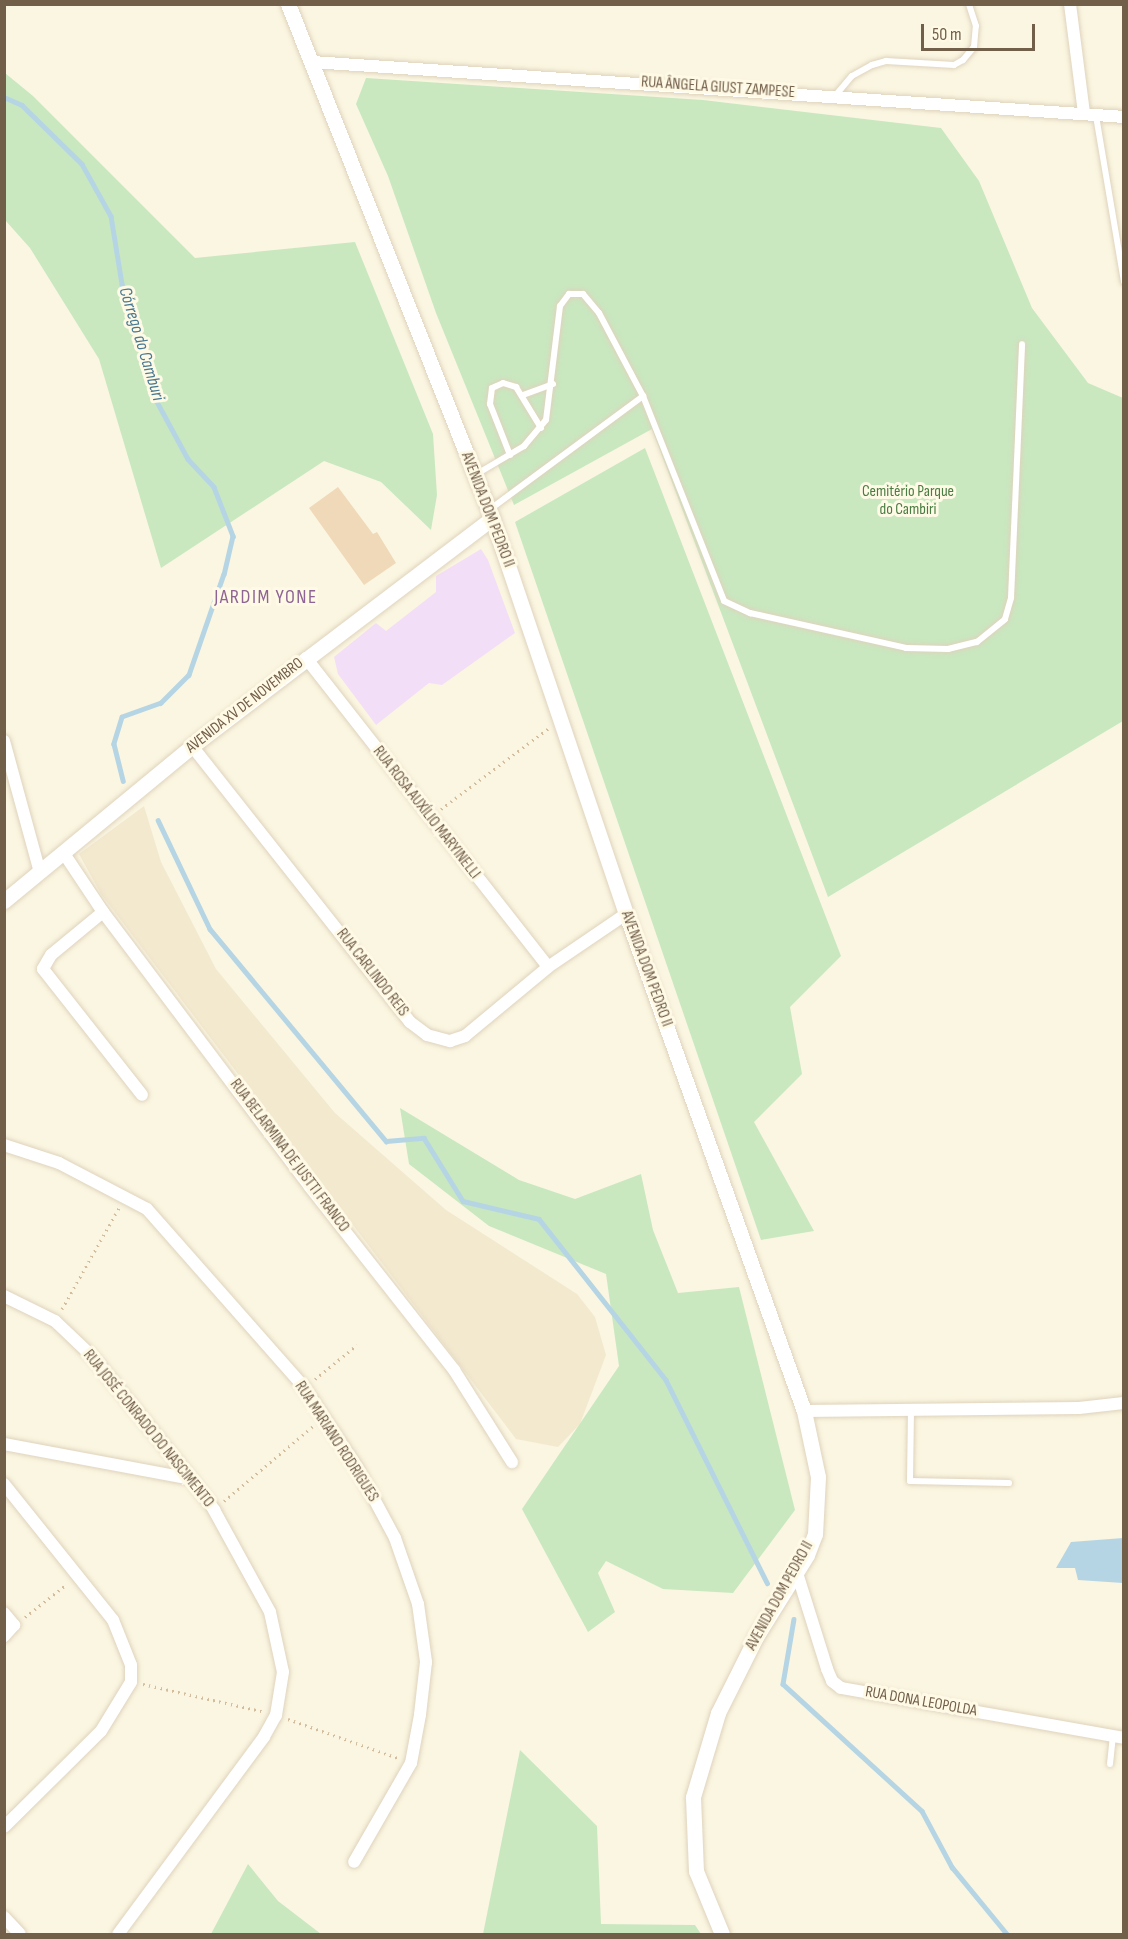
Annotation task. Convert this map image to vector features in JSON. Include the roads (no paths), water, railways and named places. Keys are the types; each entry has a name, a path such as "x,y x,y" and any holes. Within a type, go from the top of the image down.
{"street":[{"name":"AVENIDA DOM PEDRO II","path":"288,4 500,541 562,718 626,914 804,1411 818,1477 819,1506 815,1534 797,1573 756,1637 718,1713 693,1797 696,1871 722,1935"},
{"path":"1070,4 1090,115"},
{"name":"RUA ÂNGELA GIUST ZAMPESE","path":"312,62 1124,117"},
{"name":"AVENIDA XV DE NOVEMBRO","path":"4,901 39,869 192,747 471,534 490,514"},
{"path":"471,534 500,541"},
{"name":"RUA ROSA AUXÍLIO MARYINELLI","path":"306,658 429,818 548,967"},
{"path":"4,741 39,869"},
{"name":"RUA CARLINDO REIS","path":"192,747 410,1022 427,1035 450,1041 465,1036 548,967 626,914"},
{"name":"RUA BELARMINA DE JUSTTI FRANCO","path":"63,852 104,912 310,1187 454,1370 512,1462"},
{"path":"104,912 51,955 43,969 142,1095"},
{"name":"RUA MARIANO RODRIGUES","path":"4,1145 59,1163 126,1196 147,1209 165,1227 304,1387 358,1469 395,1538 418,1604 426,1662 411,1763 354,1862"},
{"name":"RUA JOSÉ CONRADO DO NASCIMENTO","path":"4,1296 55,1321 93,1357 191,1479 214,1510 270,1612 283,1672 276,1715 118,1935"},
{"path":"804,1411 1078,1408 1124,1403"},
{"path":"4,1444 191,1479"},
{"path":"4,1484 79,1575 124,1641 131,1682 101,1731 4,1827"},
{"name":"RUA DONA LEOPOLDA","path":"797,1573 827,1669 837,1685 1118,1738"},
{"path":"4,1613 14,1625 4,1636"},
{"path":"4,1917 20,1935"}],"lane":[{"path":"835,96 852,76 872,65 886,61 954,65 963,60 974,48 976,26 969,4"},
{"path":"1090,115 1124,282"},
{"path":"475,475 510,455 541,428 546,420 553,384 561,300 576,292 589,299 599,313 643,396 724,602 750,614 860,640 906,648 948,649 977,642 995,630 1005,618 1011,598 1022,344"},
{"path":"510,455 489,393 497,386 510,384 523,395 541,428"},
{"path":"523,395 553,384"},
{"path":"490,514 643,396"},
{"path":"911,1410 910,1481 1009,1483"},
{"path":"1110,1764 1118,1738"}],"water":[{"path":"1123,1538 1123,1583 1078,1580 1075,1568 1056,1568 1071,1542"}],"waterway":[{"name":"Córrego do Camburi","path":"4,97 22,105 82,164 111,216 122,284 155,398 188,459 214,487 233,536 224,574 189,675 161,703 122,717 114,744 123,781"},
{"path":"158,820 210,929 386,1141 424,1138 463,1201 539,1219 666,1380 767,1583"},
{"path":"794,1619 783,1684 922,1811 952,1867 1007,1934"}],"district":[{"name":"JARDIM YONE","path":"266,597"}],"park label":[{"name":"Cemitério Parque do Cambiri","path":"908,501"}]}
